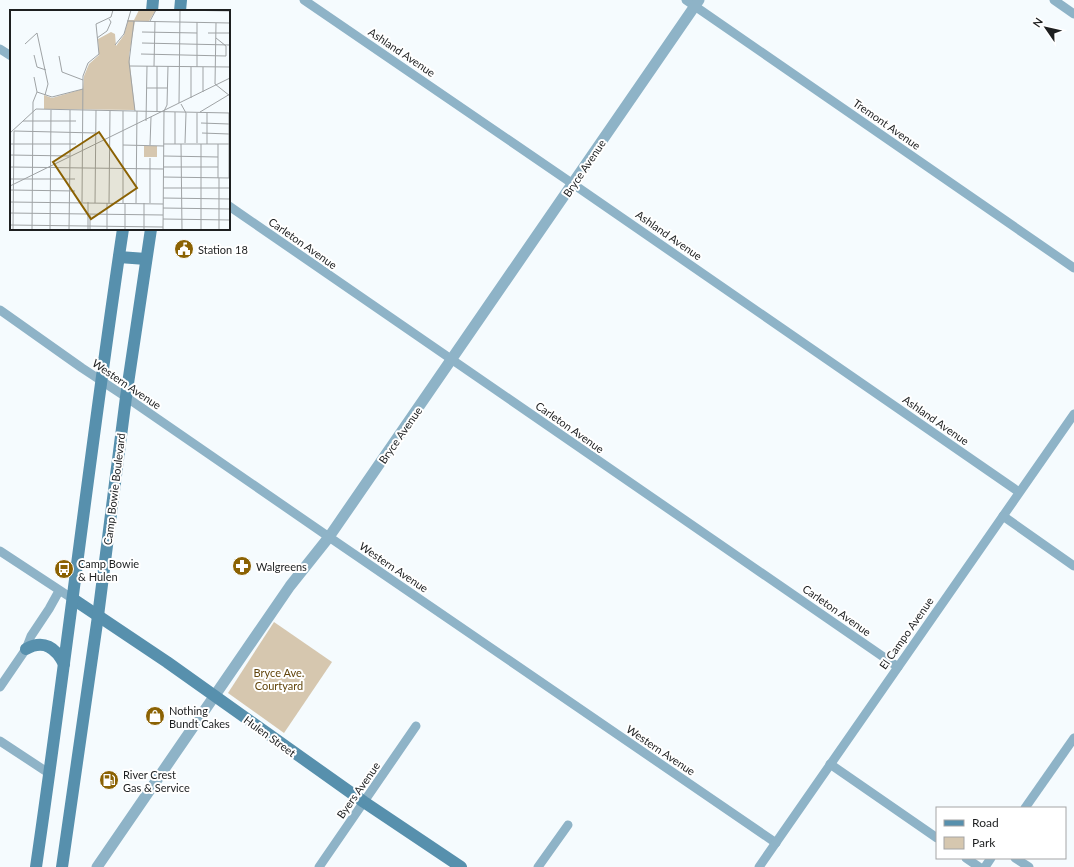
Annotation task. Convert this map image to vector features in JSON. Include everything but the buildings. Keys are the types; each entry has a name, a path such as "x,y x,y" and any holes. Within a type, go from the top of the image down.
{"main road":[{"path":"152,10 153,0"},
{"path":"180,10 181,0"},
{"path":"36,867 50,774 101,381 123,230"},
{"name":"Camp Bowie Boulevard","path":"62,867 98,616 126,397 150,230"},
{"path":"119,257 146,259"},
{"name":"Hulen Street","path":"73,599 215,696 364,802 461,867"},
{"path":"26,649 34,644 44,645 53,649 60,656 64,664"}],"street":[{"name":"Ashland Avenue","path":"304,0 1020,492"},
{"path":"1054,0 1074,14"},
{"name":"Bryce Avenue","path":"97,867 290,586 329,537 452,360 573,184 693,2"},
{"name":"Tremont Avenue","path":"693,2 1074,268"},
{"path":"0,48 10,55"},
{"name":"Carleton Avenue","path":"230,207 898,667"},
{"name":"Western Avenue","path":"0,310 101,381 776,843"},
{"name":"El Campo Avenue","path":"759,867 1074,414"},
{"path":"1003,516 1074,566"},
{"name":"Hulen Street","path":"0,551 73,599"},
{"path":"0,687 26,649 31,636 59,591"},
{"name":"Byers Avenue","path":"319,867 416,726"},
{"path":"1027,807 1074,738"},
{"path":"0,741 50,774"},
{"path":"830,764 936,837"},
{"path":"538,867 568,825"},
{"path":"967,859 979,867"},
{"path":"984,867 990,859"},
{"path":"1017,859 1029,867"}],"green space":[{"name":"Bryce Ave. Courtyard","path":"274,622 332,662 284,733 228,693"}],"place":[{"name":"Station 18","path":"184,249"},
{"name":"Walgreens","path":"242,566"},
{"name":"Camp Bowie & Hulen","path":"64,569"},
{"name":"Nothing Bundt Cakes","path":"155,716"},
{"name":"River Crest Gas & Service","path":"109,780"}]}
